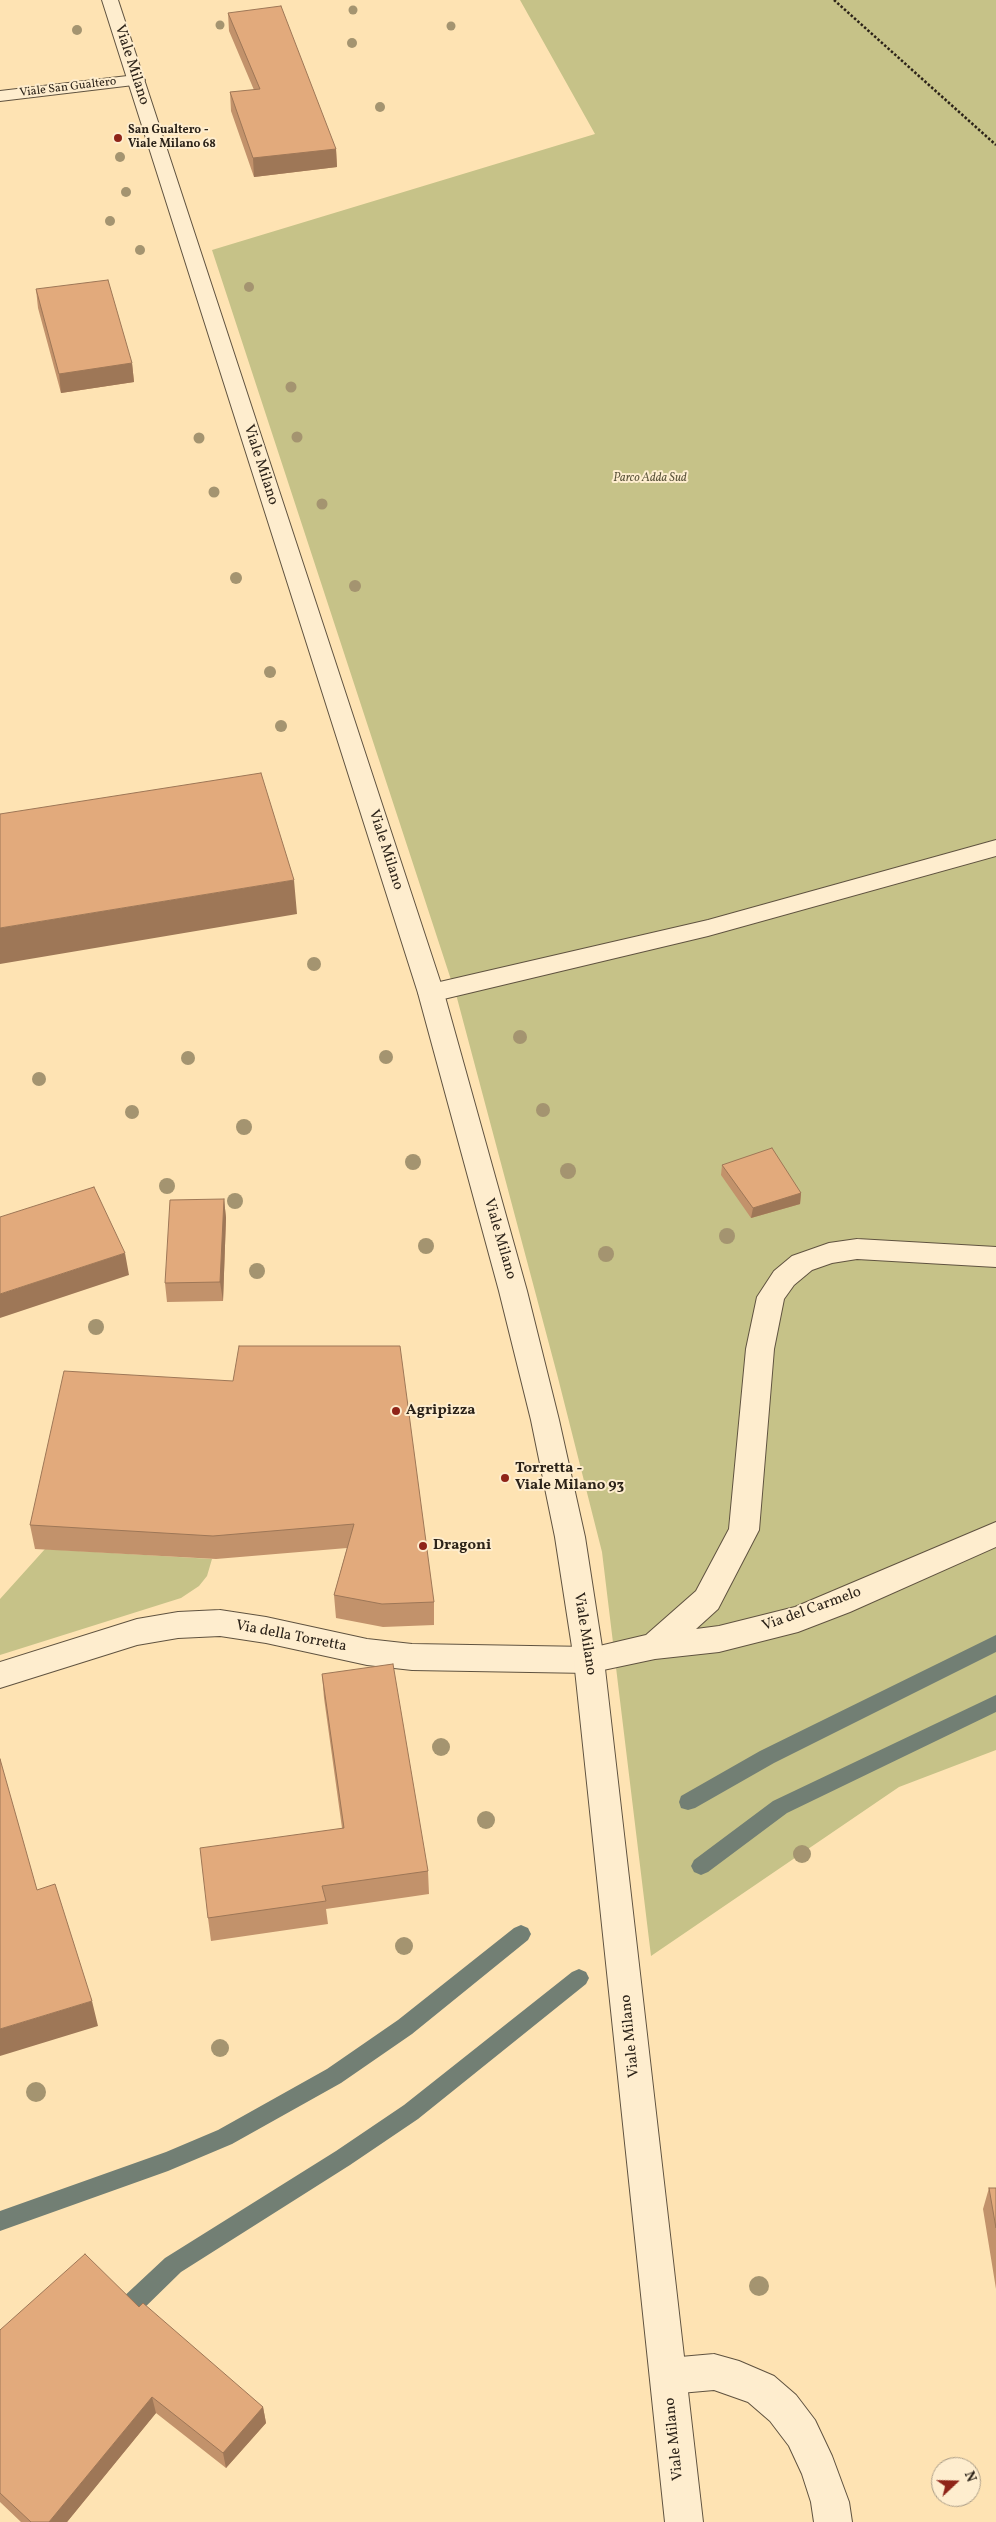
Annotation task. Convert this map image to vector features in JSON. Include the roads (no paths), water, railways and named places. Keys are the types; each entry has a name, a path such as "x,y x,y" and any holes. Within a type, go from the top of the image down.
{"street":[{"name":"Viale Milano","path":"110,0 430,993 513,1291 545,1420 570,1537 589,1660 684,2522"},
{"name":"Viale San Gualtero","path":"0,96 136,80"},
{"path":"430,993 708,928 996,848"},
{"path":"655,1646 707,1600 744,1530 760,1349 771,1298 784,1278 802,1263 829,1253 857,1249 996,1257"},
{"name":"Via del Carmelo","path":"589,1660 655,1646 719,1639 798,1618 839,1603 996,1534"},
{"name":"Via della Torretta","path":"0,1676 137,1632 178,1625 220,1623 266,1630 366,1652 412,1657 589,1660"},
{"path":"669,2376 714,2372 739,2379 761,2389 783,2408 802,2433 819,2469 830,2502 833,2522"}],"waterway":[{"path":"688,1802 767,1757 996,1643"},
{"path":"701,1866 780,1807 996,1703"},
{"path":"0,2221 168,2161 225,2137 334,2076 405,2027 521,1934"},
{"path":"128,2308 173,2265 343,2158 411,2112 579,1978"}],"place":[{"name":"San Gualtero - Viale Milano 68","path":"118,138"},
{"name":"Agripizza","path":"396,1411"},
{"name":"Torretta - Viale Milano 93","path":"505,1478"},
{"name":"Dragoni","path":"423,1546"}],"park label":[{"name":"Parco Adda Sud","path":"650,479"}]}
